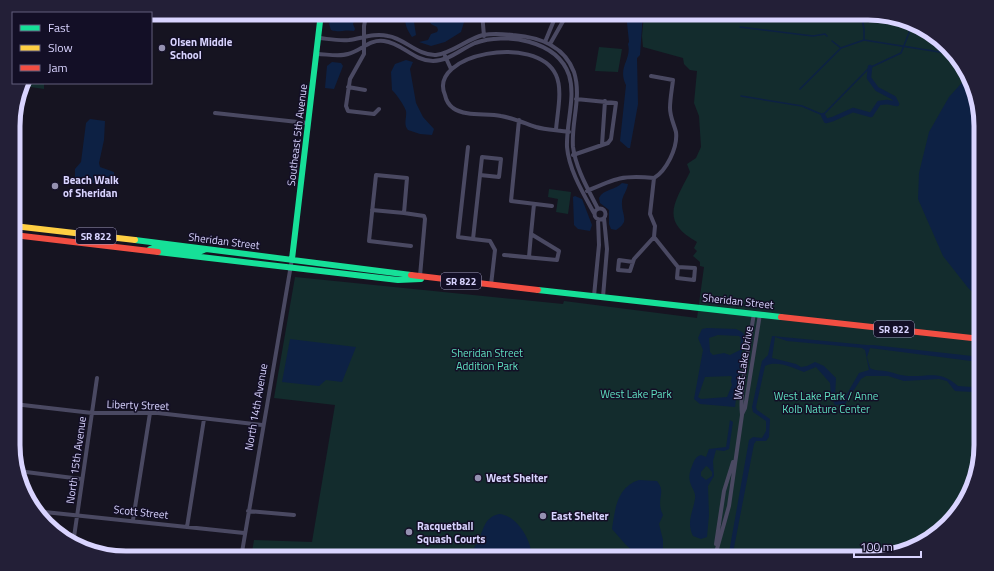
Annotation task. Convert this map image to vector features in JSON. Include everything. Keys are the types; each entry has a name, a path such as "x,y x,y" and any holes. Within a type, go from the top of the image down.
{"main road":[{"name":"Southeast 5th Avenue","path":"292,259 307,123 318,54 320,20"},
{"name":"Sheridan Street","path":"20,227 292,259 430,278 974,338"},
{"path":"23,236 31,231 67,235 82,234"},
{"name":"Sheridan Street","path":"20,236 290,266 398,280 430,278"},
{"path":"89,243 98,241 147,246 152,242"},
{"path":"149,250 156,247 199,252 206,249"}],"street":[{"path":"483,20 485,41"},
{"path":"545,47 545,41 554,20"},
{"path":"545,47 551,43 564,20"},
{"path":"365,21 364,54 350,79 346,106 348,111 374,114 379,109"},
{"path":"553,23 560,27"},
{"path":"319,38 347,40 376,34 390,36 425,53 434,55 443,53 469,40 484,35 501,34 527,36 551,43 572,66 577,85 577,100 573,133 574,154 580,173 598,209 604,211 607,249 603,297"},
{"path":"318,54 346,55 365,45 383,41 400,46 426,60 434,61 446,58 474,44 485,41 507,39 530,42 545,47 560,59 569,74 571,99 568,132 569,156 583,193 598,219 598,258 594,296"},
{"path":"556,130 559,86 557,76 552,69 536,56 492,52 474,57 451,69 443,81 443,91 447,101 453,108 464,112 519,120 537,127 573,133"},
{"path":"443,53 451,69"},
{"path":"583,193 619,178 631,176 654,178 661,174 667,164 676,142 676,133 670,109 674,80 651,76"},
{"path":"348,87 365,90"},
{"path":"569,156 608,143 612,139 616,103 571,99"},
{"path":"602,145 605,101"},
{"path":"215,113 307,123"},
{"path":"519,120 511,200 552,206"},
{"path":"468,147 458,237 490,241 494,247 492,285"},
{"path":"473,239 482,157 501,159 499,177 480,176"},
{"path":"575,175 580,173"},
{"path":"404,213 407,178 376,175 369,241 411,246"},
{"path":"633,262 654,237 655,226 650,214 654,178"},
{"path":"529,257 534,204"},
{"path":"594,213 598,209"},
{"path":"372,210 424,216 420,276"},
{"path":"598,219 604,218"},
{"path":"504,255 557,260 559,251 531,234"},
{"path":"654,237 678,267 677,278 694,280 695,268 678,267"},
{"name":"North 14th Avenue","path":"241,551 292,259"},
{"name":"West Lake Drive","path":"716,551 731,492 742,415 742,401 757,314"},
{"name":"North 15th Avenue","path":"74,537 81,479 97,378"},
{"name":"Liberty Street","path":"20,405 92,413 150,413 262,425"},
{"path":"133,520 150,413"},
{"path":"187,527 204,419"},
{"name":"West Lake Drive","path":"715,551 724,491 736,453"},
{"path":"24,472 81,479"},
{"path":"724,491 731,492"},
{"path":"248,511 294,515"},
{"name":"Scott Street","path":"44,512 133,520 244,533"}],"green space":[{"name":"West Lake Park / Anne Kolb Nature Center","path":"643,20 882,21 908,28 921,34 938,46 956,67 968,92 974,119 974,452 966,485 960,498 952,509 943,520 921,537 889,549 875,551 252,551 254,540 312,542 335,405 274,398 295,277 563,304 564,301 697,318 704,267 700,266 700,262 693,256 697,251 694,248 697,242 685,234 678,226 674,219 674,210 679,193 690,172 687,164 696,158 701,147 699,116 694,103 697,71 690,70 684,64 683,58 643,47"},
{"path":"599,47 622,49 618,72 595,71"},
{"path":"29,84 44,84 44,89 28,87"},
{"path":"549,189 571,192 568,214 556,212 558,199 548,197"}],"water":[{"path":"331,20 355,20 353,24 355,29 354,31 336,31 331,30 329,24"},
{"path":"406,20 414,20 416,35 412,37 407,29"},
{"path":"429,20 465,20 461,32 445,42 431,46 419,42 428,40 431,34 437,32 437,27 431,24"},
{"path":"627,20 642,20 640,55 637,58 638,104 630,148 628,148 620,141 626,85 623,73 629,50"},
{"path":"406,60 413,62 410,69 416,103 423,117 434,129 432,135 420,134 408,130 405,123 406,111 404,106 392,90 391,72 395,64"},
{"path":"332,62 341,63 343,66 334,89 325,88 327,66"},
{"path":"964,81 972,105 974,119 974,293 969,289 943,256 918,199 919,173 929,132 949,97"},
{"path":"90,119 105,121 104,140 99,163 100,167 114,172 114,184 111,185 78,181 75,177 75,169 81,162 86,123"},
{"path":"622,183 628,184 622,200 624,221 621,227 616,230 611,229 609,224 609,210 600,203 599,198 606,191"},
{"path":"575,196 582,199 592,225 590,231 578,229 574,225 573,197"},
{"path":"702,329 736,329 744,334 735,407 700,404 694,399 703,350 698,338","holes":["718,335 739,336 741,338 740,350 730,355 724,353 713,355 710,352 709,338","731,376 732,385 727,397 701,399 698,397 705,377"]},
{"path":"772,336 974,356 974,361 971,361 870,348 867,357 870,368 874,370 906,376 940,376 952,381 958,386 974,386 974,392 955,391 947,381 939,379 904,381 888,376 866,376 861,379 845,404 835,405 831,395 830,383 816,367 804,372 780,364 770,364 765,366 756,407 757,410 770,419 769,437 766,441 756,441 754,444 733,551 729,551 749,440 753,437 762,438 766,431 766,421 753,412 752,407 762,361 768,355","holes":["775,337 787,341 862,348 865,350 869,370 859,373 844,399 838,400 835,397 836,378 824,366 815,362 801,367 796,364 772,358"]},
{"path":"290,339 356,347 342,382 326,380 319,386 282,382"},
{"path":"730,420 733,422 729,449 724,451 716,450 713,461 714,476 708,486 709,515 707,537 701,539 693,536 690,526 695,495 689,478 690,472 697,457 701,455 706,457 709,449 726,447","holes":["706,466 712,472 712,476 706,480 701,476 701,472"]},
{"path":"639,480 657,481 660,485 660,505 663,515 659,524 663,540 663,551 633,551 612,529 618,500 626,488"},
{"path":"494,515 506,515 512,519 522,530 531,551 472,551 488,520"}],"waterway":[{"path":"862,20 864,40"},
{"path":"740,27 813,36 825,34 827,36"},
{"path":"741,96 802,106 823,115 869,68 901,53 911,29"},
{"path":"800,89 841,48 864,40 945,53"},
{"path":"832,41 841,48"},
{"path":"823,115 826,121 853,110 871,115 879,103 887,102 897,104 894,98 877,89 869,78 870,67"}],"traffic: fast":[{"path":"292,259 320,20"},
{"path":"135,240 411,275"},
{"path":"150,249 156,247 199,252 206,249"},
{"path":"158,252 398,280 421,279"},
{"path":"538,290 781,317"}],"traffic: slow":[{"path":"20,227 135,240"}],"traffic: jam":[{"path":"20,236 158,252"},
{"path":"411,275 538,290"},
{"path":"781,317 974,338"}],"place":[{"name":"Olsen Middle School","path":"162,48"},
{"name":"Beach Walk of Sheridan","path":"55,186"},
{"name":"West Shelter","path":"478,478"},
{"name":"East Shelter","path":"543,516"},
{"name":"Racquetball Squash Courts","path":"409,532"}],"park label":[{"name":"Sheridan Street Addition Park","path":"487,359"},
{"name":"West Lake Park","path":"636,394"}]}
